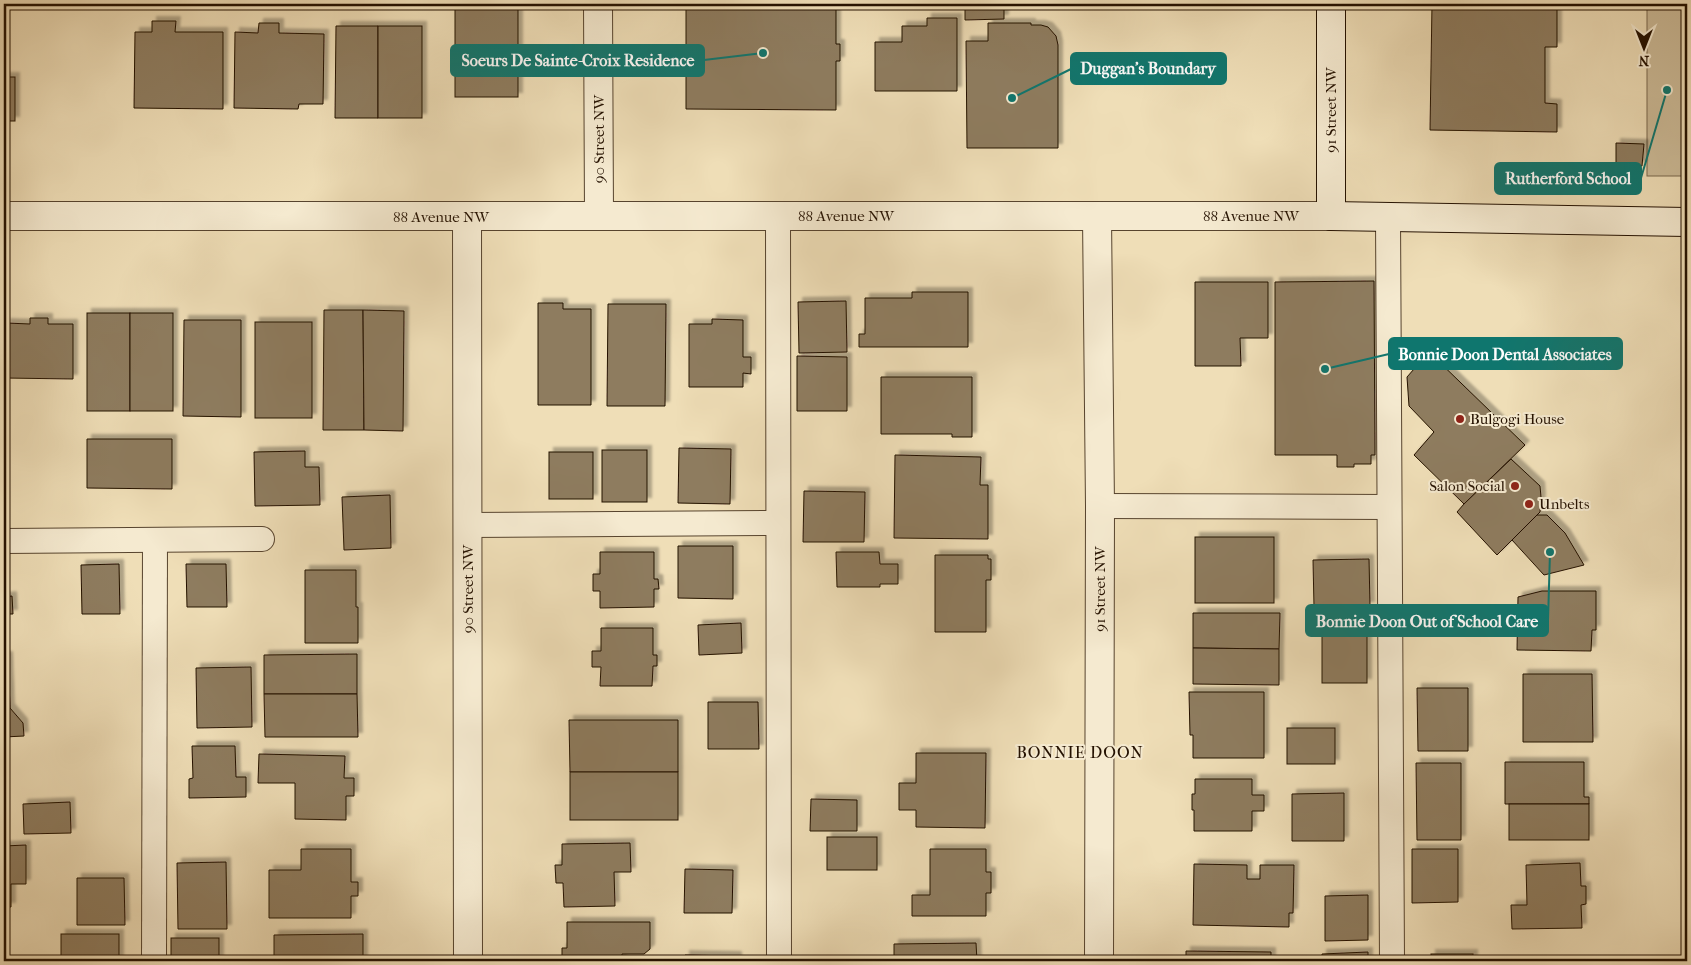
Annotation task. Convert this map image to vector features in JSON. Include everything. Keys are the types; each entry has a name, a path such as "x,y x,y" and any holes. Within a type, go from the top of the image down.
{"street":[{"name":"90 Street NW","path":"598,4 599,215"},
{"name":"91 Street NW","path":"1331,4 1331,216"},
{"name":"88 Avenue NW","path":"4,216 1388,216 1687,222"},
{"name":"91 Street NW","path":"1098,216 1100,506 1099,961"},
{"name":"90 Street NW","path":"467,217 468,961"}],"lane":[{"path":"778,216 779,961"},
{"path":"1388,216 1392,961"},
{"path":"1100,506 1389,507"},
{"path":"468,525 778,523"},
{"path":"4,541 262,539"},
{"path":"154,961 155,540"}],"shaded area":[{"path":"1647,4 1687,4 1687,176 1647,176"}],"building":[{"path":"43,4 93,4 93,9 43,9"},
{"path":"455,4 518,4 518,97 455,97"},
{"path":"686,4 836,4 836,44 840,44 840,61 836,61 836,110 686,109"},
{"path":"965,4 1004,4 1004,19 965,20"},
{"path":"1432,4 1557,4 1557,47 1545,47 1545,103 1557,104 1557,132 1430,130"},
{"path":"927,18 957,18 957,91 875,91 875,42 902,42 902,26 927,26"},
{"path":"152,21 176,21 175,32 223,32 223,109 134,108 135,32 152,32"},
{"path":"259,23 279,23 279,33 324,34 323,104 299,104 298,109 234,108 235,32 258,33"},
{"path":"988,23 1031,23 1031,25 1048,27 1056,36 1058,45 1058,148 967,148 966,41 988,41"},
{"path":"336,26 378,26 378,118 335,118"},
{"path":"378,26 422,26 422,118 378,118"},
{"path":"4,77 15,77 15,121 4,121"},
{"path":"1616,143 1644,144 1642,166 1616,164"},
{"path":"1374,281 1375,455 1371,455 1371,464 1337,467 1337,455 1275,455 1275,282"},
{"path":"1195,282 1268,282 1268,338 1240,338 1241,366 1195,366"},
{"path":"912,292 968,292 968,347 859,347 859,334 865,334 865,298 912,298"},
{"path":"846,301 847,352 799,353 798,302"},
{"path":"538,303 563,303 563,309 591,309 591,405 538,405"},
{"path":"608,304 666,304 665,406 607,406"},
{"path":"324,310 363,310 364,430 323,430"},
{"path":"363,310 404,311 403,431 364,430"},
{"path":"87,313 130,313 130,411 87,411"},
{"path":"130,313 173,313 173,411 130,411"},
{"path":"30,318 48,318 48,324 73,324 73,379 5,378 6,323 30,324"},
{"path":"712,319 743,320 743,357 751,357 751,374 743,373 743,387 689,387 689,324 712,324"},
{"path":"184,320 241,320 241,417 183,416"},
{"path":"255,322 312,322 312,418 255,418"},
{"name":"Bulgogi House","path":"1429,352 1525,445 1464,504 1414,455 1434,432 1409,406 1407,377"},
{"path":"797,356 847,357 847,411 797,411"},
{"path":"881,377 972,377 972,437 952,437 952,434 881,434"},
{"path":"87,439 172,439 172,489 87,488"},
{"path":"679,448 731,449 730,504 678,503"},
{"path":"602,450 647,450 647,502 602,502"},
{"path":"305,451 305,467 319,467 320,505 255,506 254,452"},
{"path":"549,452 593,452 593,499 549,499"},
{"path":"895,455 981,457 980,485 988,485 988,539 894,538"},
{"path":"1511,459 1540,486 1540,512 1497,555 1457,512"},
{"path":"804,491 865,492 864,542 803,542"},
{"path":"390,495 391,548 344,550 342,497"},
{"path":"1537,515 1547,515 1565,533 1584,565 1544,575 1512,540"},
{"path":"1195,537 1274,537 1274,603 1195,603"},
{"path":"678,546 733,546 733,599 678,598"},
{"path":"600,552 654,552 654,579 658,579 659,589 654,589 654,607 600,608 600,591 593,591 593,574 600,574"},
{"path":"836,552 879,552 880,564 898,564 898,584 880,584 880,587 837,587"},
{"path":"935,555 988,555 988,559 991,559 991,580 986,580 986,632 935,632"},
{"path":"1369,559 1370,606 1314,607 1313,560"},
{"path":"119,564 120,614 82,614 81,565"},
{"path":"186,564 226,564 227,607 187,607"},
{"path":"305,570 356,570 358,643 305,643"},
{"path":"1542,591 1596,591 1596,630 1592,630 1591,651 1517,650 1518,597"},
{"path":"12,596 13,614 4,614 4,597"},
{"path":"1193,613 1280,613 1279,649 1193,648"},
{"path":"1322,616 1367,616 1367,683 1322,683"},
{"path":"741,623 742,653 699,655 698,625"},
{"path":"601,628 653,628 653,655 657,655 657,666 653,666 652,686 600,686 601,667 592,667 592,651 601,651"},
{"path":"1193,648 1279,649 1279,685 1193,684"},
{"path":"357,654 357,694 264,694 264,655"},
{"path":"4,656 8,656 10,708 23,723 24,736 4,737"},
{"path":"251,667 252,727 197,728 196,668"},
{"path":"1523,674 1592,674 1593,742 1523,742"},
{"path":"1417,688 1468,688 1468,751 1418,751"},
{"path":"1189,692 1264,692 1264,758 1193,758 1193,735 1190,735"},
{"path":"264,694 357,694 358,737 265,737"},
{"path":"708,702 758,702 759,749 708,749"},
{"path":"569,720 678,720 678,772 570,772"},
{"path":"1287,728 1335,728 1335,764 1287,764"},
{"path":"192,746 235,746 236,777 246,777 246,797 189,798 189,779 193,778"},
{"path":"916,753 986,753 985,828 916,827 916,810 899,810 899,783 916,783"},
{"path":"259,754 345,756 344,778 354,778 354,796 346,796 346,820 295,819 295,783 258,783"},
{"path":"1505,762 1584,762 1584,797 1589,797 1589,804 1505,804"},
{"path":"1416,763 1461,763 1461,840 1417,840"},
{"path":"570,772 678,772 678,820 570,820"},
{"path":"1195,779 1252,779 1252,795 1264,795 1264,811 1252,811 1252,831 1194,831 1192,794 1195,794"},
{"path":"1344,793 1344,841 1292,841 1292,794"},
{"path":"811,799 857,800 857,831 810,831"},
{"path":"70,802 71,833 24,834 23,804"},
{"path":"1509,804 1589,804 1589,840 1509,840"},
{"path":"827,837 877,837 877,870 827,870"},
{"path":"630,843 631,872 614,872 615,906 564,907 563,883 556,883 555,865 562,865 562,844"},
{"path":"26,845 26,884 11,884 11,907 4,907 4,846"},
{"path":"301,849 351,849 351,882 358,882 358,896 351,896 351,918 269,918 269,870 301,870"},
{"path":"930,849 986,849 986,872 991,872 991,893 986,893 986,916 912,916 912,895 930,895"},
{"path":"1412,849 1458,849 1458,902 1412,903"},
{"path":"226,862 227,929 178,929 177,863"},
{"path":"1580,863 1581,886 1586,886 1586,904 1581,905 1582,928 1512,929 1511,905 1527,905 1526,865"},
{"path":"1194,864 1247,865 1247,879 1260,879 1260,865 1294,865 1293,913 1289,913 1289,927 1193,925"},
{"path":"685,869 733,870 732,913 684,913"},
{"path":"77,878 124,878 125,925 77,925"},
{"path":"1368,895 1368,940 1325,941 1325,896"},
{"path":"567,922 650,922 650,949 644,954 622,954 622,961 562,961 562,948 567,948"},
{"path":"61,934 119,934 119,961 61,961"},
{"path":"363,934 363,961 274,961 274,935"},
{"path":"171,938 219,938 219,961 171,961"},
{"path":"976,943 977,961 894,961 894,944"},
{"path":"1186,951 1271,952 1271,961 1186,961"},
{"path":"1368,952 1368,961 1322,961 1322,954"},
{"path":"1431,954 1473,954 1473,961 1431,961"},
{"path":"685,955 737,956 737,961 685,961"}],"place":[{"name":"Soeurs De Sainte-Croix Residence","path":"763,53"},
{"name":"Rutherford School","path":"1667,90"},
{"name":"Duggan's Boundary","path":"1012,98"},
{"name":"Bonnie Doon Dental Associates","path":"1325,369"},
{"name":"Bulgogi House","path":"1460,419"},
{"name":"Salon Social","path":"1515,486"},
{"name":"Unbelts","path":"1529,504"},
{"name":"Bonnie Doon Out of School Care","path":"1550,552"}],"district":[{"name":"BONNIE DOON","path":"1080,752"}]}
